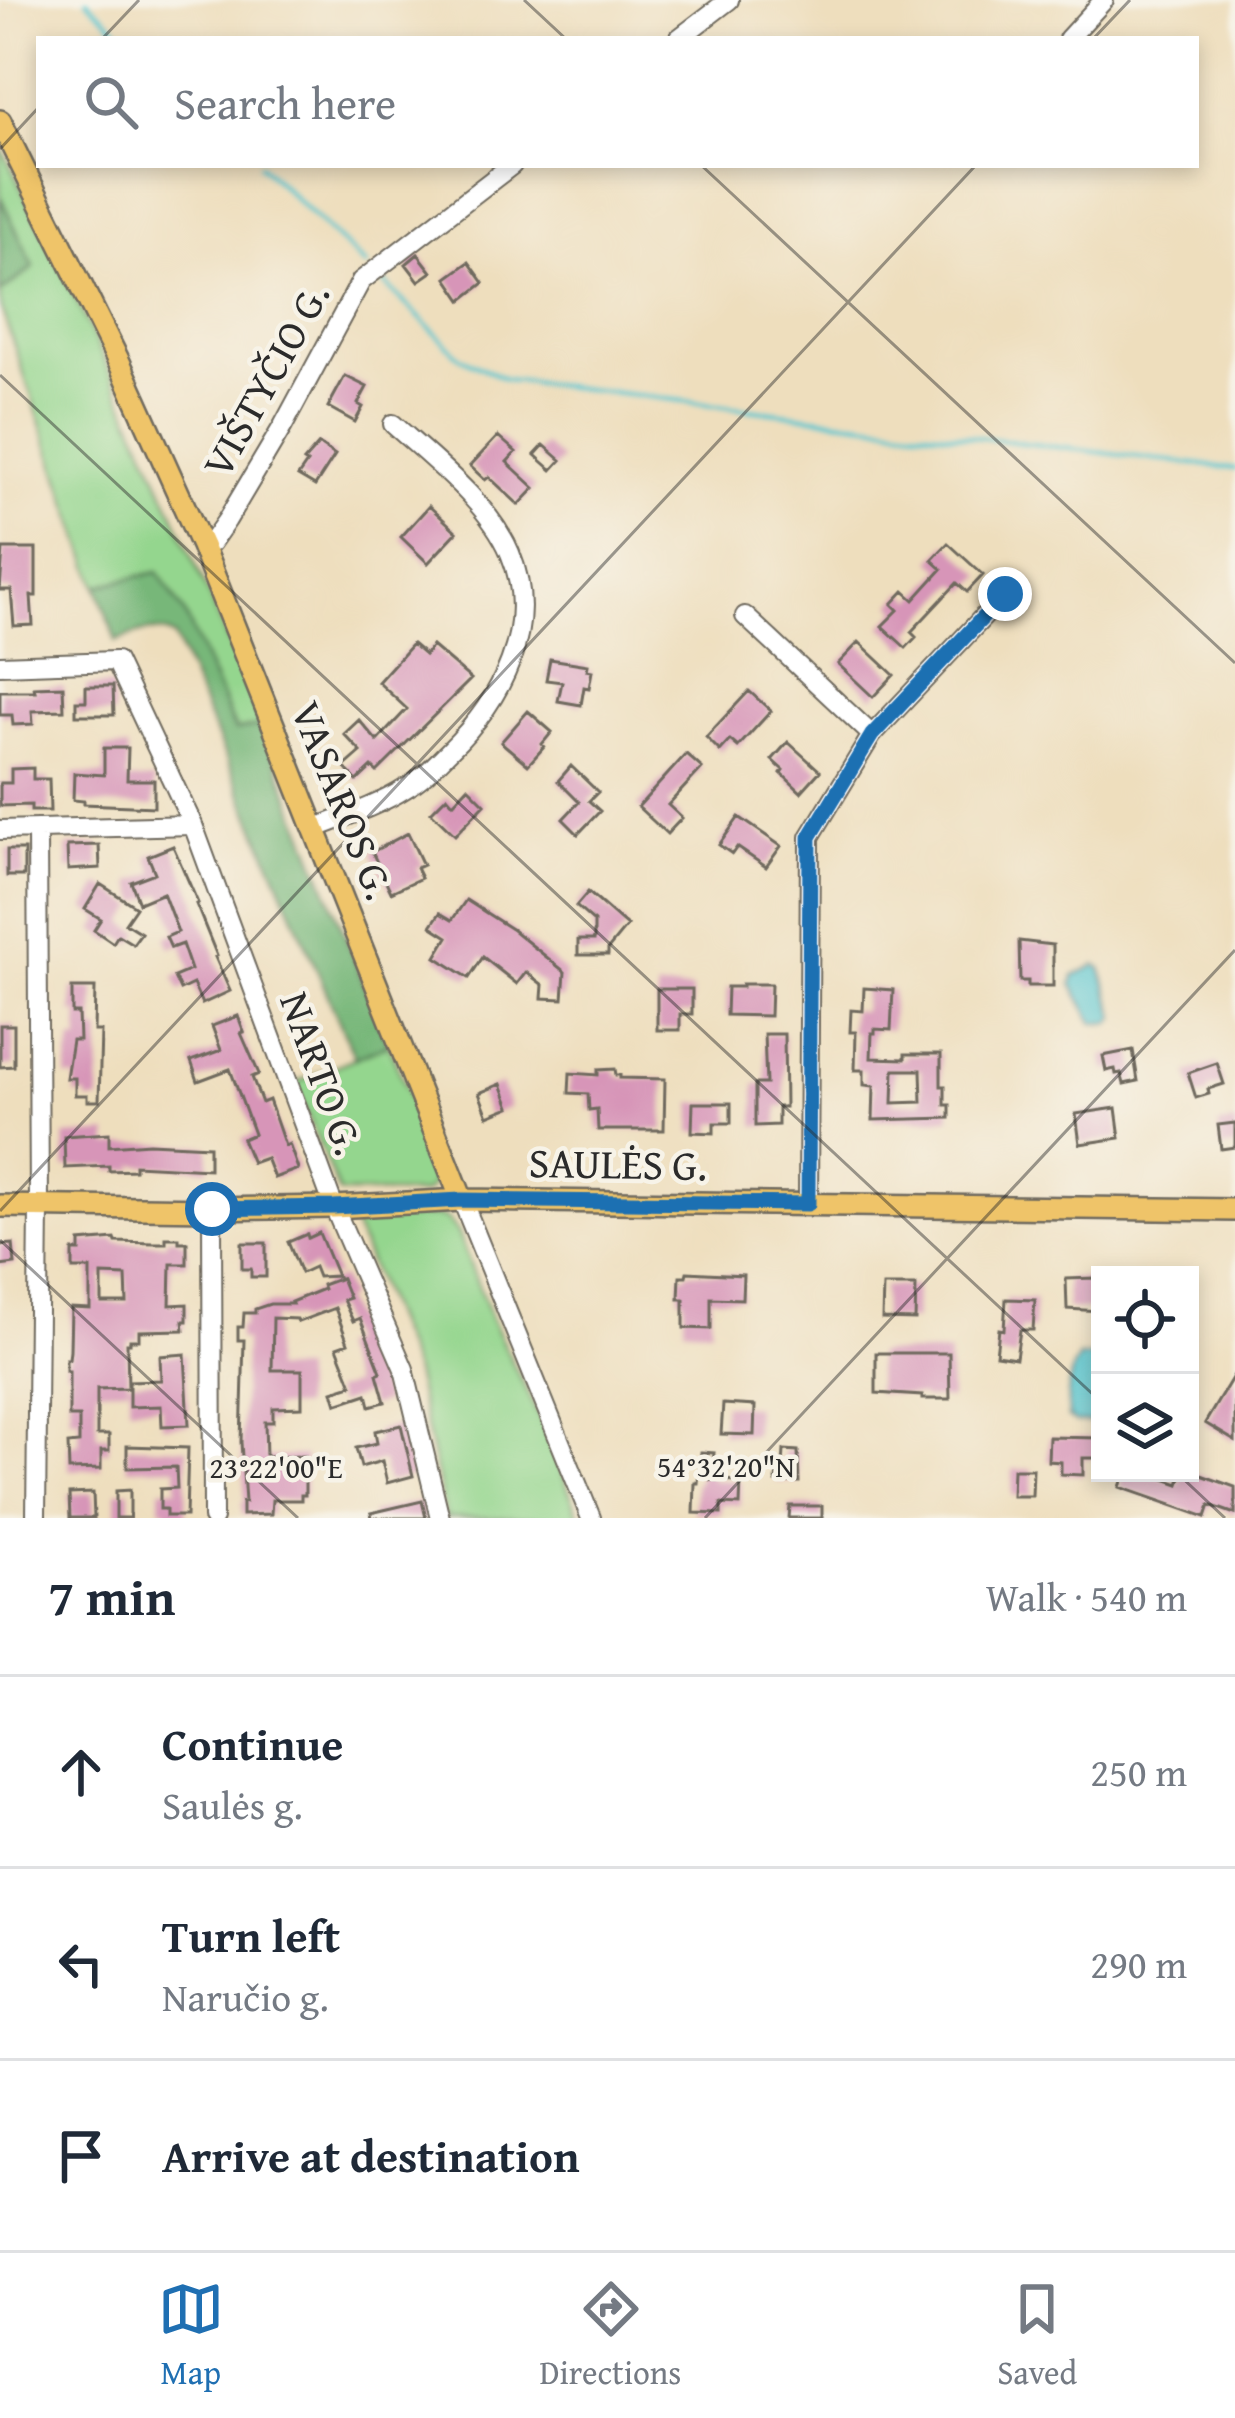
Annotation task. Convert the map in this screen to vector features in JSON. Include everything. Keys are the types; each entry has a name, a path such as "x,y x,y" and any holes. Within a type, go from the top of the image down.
{"main road":[{"name":"VASAROS G.","path":"0,122 120,364 202,546 461,1200"},
{"name":"SAULĖS G.","path":"0,1206 212,1209 461,1200 1235,1210"}],"street":[{"path":"682,36 729,0"},
{"path":"1070,36 1104,0"},
{"name":"VIŠTYČIO G.","path":"202,546 218,535 362,281 508,168"},
{"path":"314,829 411,786 459,741 494,695 511,662 520,626 519,583 496,530 468,493 393,424"},
{"path":"808,1204 810,837 872,735 1005,594"},
{"path":"745,616 872,735"},
{"name":"NARTO G.","path":"0,665 116,661 193,825 334,1207 404,1369 440,1518"},
{"path":"0,830 193,825"},
{"path":"36,1518 37,830"},
{"name":"VASAROS G.","path":"461,1200 591,1518"},
{"path":"212,1209 213,1518"}],"green space":[{"path":"0,145 138,432 262,726 236,730 186,616 158,572 97,586 0,305 0,293 34,267 0,196"},
{"path":"0,197 34,267 0,293"},
{"path":"158,572 186,616 235,730 262,726 388,1044 355,1058 174,637 153,631 116,641 97,586"},
{"path":"388,1044 420,1121 436,1178 428,1191 419,1194 339,1193 295,1083"},
{"path":"439,1216 457,1232 580,1518 446,1518 414,1373 351,1218"}],"water":[{"path":"1096,965 1116,1017 1111,1023 1094,1023 1072,984 1074,976"},
{"path":"1091,1357 1091,1422 1068,1417 1072,1371 1079,1358"}],"building":[{"path":"418,254 432,272 419,281 406,264"},
{"path":"469,262 484,283 462,300 447,278"},
{"path":"345,376 367,387 355,422 328,407"},
{"path":"498,436 516,452 507,462 535,488 519,505 470,466"},
{"path":"319,444 335,455 315,486 298,476"},
{"path":"544,445 561,460 552,470 535,455"},
{"path":"429,506 457,532 428,563 401,537"},
{"path":"948,543 983,575 967,592 957,583 911,632 916,637 906,648 882,626 898,610 892,604 904,591 914,600 942,569 932,560"},
{"path":"3,549 36,549 33,625 14,626 11,590 0,590"},
{"path":"859,642 894,675 873,697 838,664"},
{"path":"412,644 425,655 432,646 471,679 377,772 372,767 357,781 344,767 361,752 344,734 359,720 377,741 407,709 378,682"},
{"path":"550,659 588,665 587,670 592,671 581,705 558,701 562,682 546,680"},
{"path":"63,686 64,710 32,711 33,724 13,725 12,715 0,715 0,691"},
{"path":"86,686 113,686 114,715 76,715 76,701 86,701"},
{"path":"749,691 771,711 738,747 730,740 720,751 706,737"},
{"path":"528,711 552,732 528,765 501,742"},
{"path":"788,742 820,771 801,792 772,760"},
{"path":"104,748 128,748 127,780 154,780 154,807 73,800 74,773 104,775"},
{"path":"686,754 702,768 668,805 682,818 667,834 638,807"},
{"path":"571,766 598,792 589,801 600,811 578,834 563,819 579,802 558,781"},
{"path":"33,768 33,779 49,779 50,811 31,811 31,805 0,806 0,783 11,783 11,769"},
{"path":"468,787 485,804 455,835 431,812 447,796 453,803"},
{"path":"739,817 781,846 766,867 737,847 732,854 719,845"},
{"path":"408,833 423,865 416,868 421,878 391,892 372,852"},
{"path":"99,845 100,868 68,870 67,846"},
{"path":"173,846 230,991 202,1004 193,984 180,990 174,977 191,970 182,944 171,948 166,937 178,932 163,893 139,903 131,882 155,873 148,856"},
{"path":"7,850 24,850 24,876 7,876"},
{"path":"100,884 136,907 125,923 141,933 133,944 118,935 113,943 94,930 101,919 85,909"},
{"path":"588,892 627,926 608,955 578,955 578,940 594,940 594,922 576,906"},
{"path":"466,900 565,972 563,999 542,998 543,985 526,972 517,984 483,957 469,978 436,957 448,937 431,926 440,913 452,920"},
{"path":"1019,941 1053,945 1053,986 1028,986 1028,981 1020,981"},
{"path":"771,984 770,1016 726,1015 727,987"},
{"path":"72,988 95,988 94,1031 101,1031 99,1101 75,1095 75,1078 66,1078 72,1040 79,1040"},
{"path":"864,988 893,990 891,1030 872,1033 871,1058 941,1054 941,1086 945,1086 950,1118 873,1120 874,1086 864,1085 864,1070 855,1070 856,1032 850,1032 851,1010 863,1011","holes":["894,1070 921,1070 922,1102 893,1103"]},
{"path":"657,989 692,989 692,1014 680,1014 680,1030 657,1030"},
{"path":"238,1016 259,1074 252,1077 262,1103 269,1100 298,1169 274,1178 266,1158 252,1163 242,1139 254,1134 230,1069 198,1081 191,1061 221,1050 212,1026"},
{"path":"0,1025 14,1025 14,1066 0,1067"},
{"path":"764,1034 784,1034 785,1107 778,1107 778,1125 755,1126 755,1084 766,1084"},
{"path":"1133,1050 1138,1081 1124,1084 1121,1073 1106,1071 1103,1056"},
{"path":"1217,1063 1224,1084 1196,1098 1188,1073"},
{"path":"615,1069 620,1078 665,1079 664,1130 598,1130 597,1109 589,1110 588,1094 569,1093 570,1073 598,1075 598,1070"},
{"path":"501,1084 510,1107 488,1116 479,1093"},
{"path":"693,1103 731,1103 731,1123 714,1123 714,1133 692,1132"},
{"path":"1116,1108 1120,1138 1080,1144 1076,1114"},
{"path":"1235,1123 1235,1147 1221,1149 1218,1125"},
{"path":"109,1133 109,1146 209,1146 209,1169 65,1168 64,1136"},
{"path":"319,1233 337,1276 318,1277 314,1267 301,1273 288,1242"},
{"path":"166,1238 187,1242 187,1264 171,1264 170,1305 187,1304 184,1330 139,1331 139,1340 127,1343 128,1388 97,1389 97,1435 109,1435 109,1451 101,1451 101,1469 69,1470 68,1444 79,1443 79,1417 69,1417 66,1371 71,1308 90,1309 90,1269 73,1269 73,1251 80,1251 80,1242 166,1243","holes":["102,1275 126,1276 127,1303 102,1303"]},
{"path":"242,1243 266,1243 266,1277 251,1277 251,1269 242,1269"},
{"path":"13,1244 15,1264 0,1266 0,1245"},
{"path":"687,1272 743,1275 742,1299 711,1298 711,1329 684,1328 680,1276"},
{"path":"341,1278 349,1298 343,1300 353,1321 360,1318 381,1372 377,1374 385,1402 370,1406 367,1394 337,1404 333,1391 352,1385 337,1347 348,1343 335,1308 298,1322 273,1318 272,1370 302,1370 302,1407 273,1408 273,1422 265,1422 266,1457 305,1456 305,1495 301,1500 272,1500 271,1514 242,1515 244,1340 238,1340 238,1327 243,1327 244,1313 270,1304 292,1304"},
{"path":"1091,1278 1091,1310 1067,1309 1066,1279"},
{"path":"883,1286 916,1286 915,1320 882,1319"},
{"path":"1006,1299 1035,1300 1033,1330 1020,1330 1016,1358 996,1355"},
{"path":"876,1353 949,1353 950,1399 876,1393"},
{"path":"185,1354 189,1425 162,1426 161,1406 129,1407 129,1381 161,1380 160,1356"},
{"path":"1235,1373 1235,1441 1205,1423"},
{"path":"723,1404 755,1406 754,1435 721,1434"},
{"path":"401,1425 413,1476 387,1483 382,1461 361,1467 356,1448 377,1443 375,1431"},
{"path":"1049,1437 1091,1438 1091,1458 1083,1458 1083,1475 1061,1474 1061,1462 1048,1461"},
{"path":"127,1446 188,1448 186,1516 166,1516 166,1509 160,1509 160,1489 177,1488 176,1467 127,1468"},
{"path":"784,1450 798,1451 799,1482 776,1482"},
{"path":"701,1452 714,1453 711,1480 741,1481 740,1505 721,1504 721,1514 694,1513"},
{"path":"1013,1469 1033,1469 1032,1496 1012,1496"},
{"path":"1199,1474 1235,1487 1235,1514 1210,1505 1206,1517 1120,1487 1122,1482 1199,1482"},
{"path":"130,1490 130,1518 116,1518 116,1491"},
{"path":"93,1493 94,1518 70,1518 69,1494"},
{"path":"422,1501 426,1518 372,1518 371,1513"},
{"path":"790,1506 822,1506 822,1518 789,1518"}],"waterway":[{"path":"87,0 125,36"},
{"path":"263,168 366,266"},
{"path":"379,278 460,357 505,379 1235,469"}],"route":[{"path":"212,1209 461,1200 808,1204 810,837 872,735 1005,594"}]}
